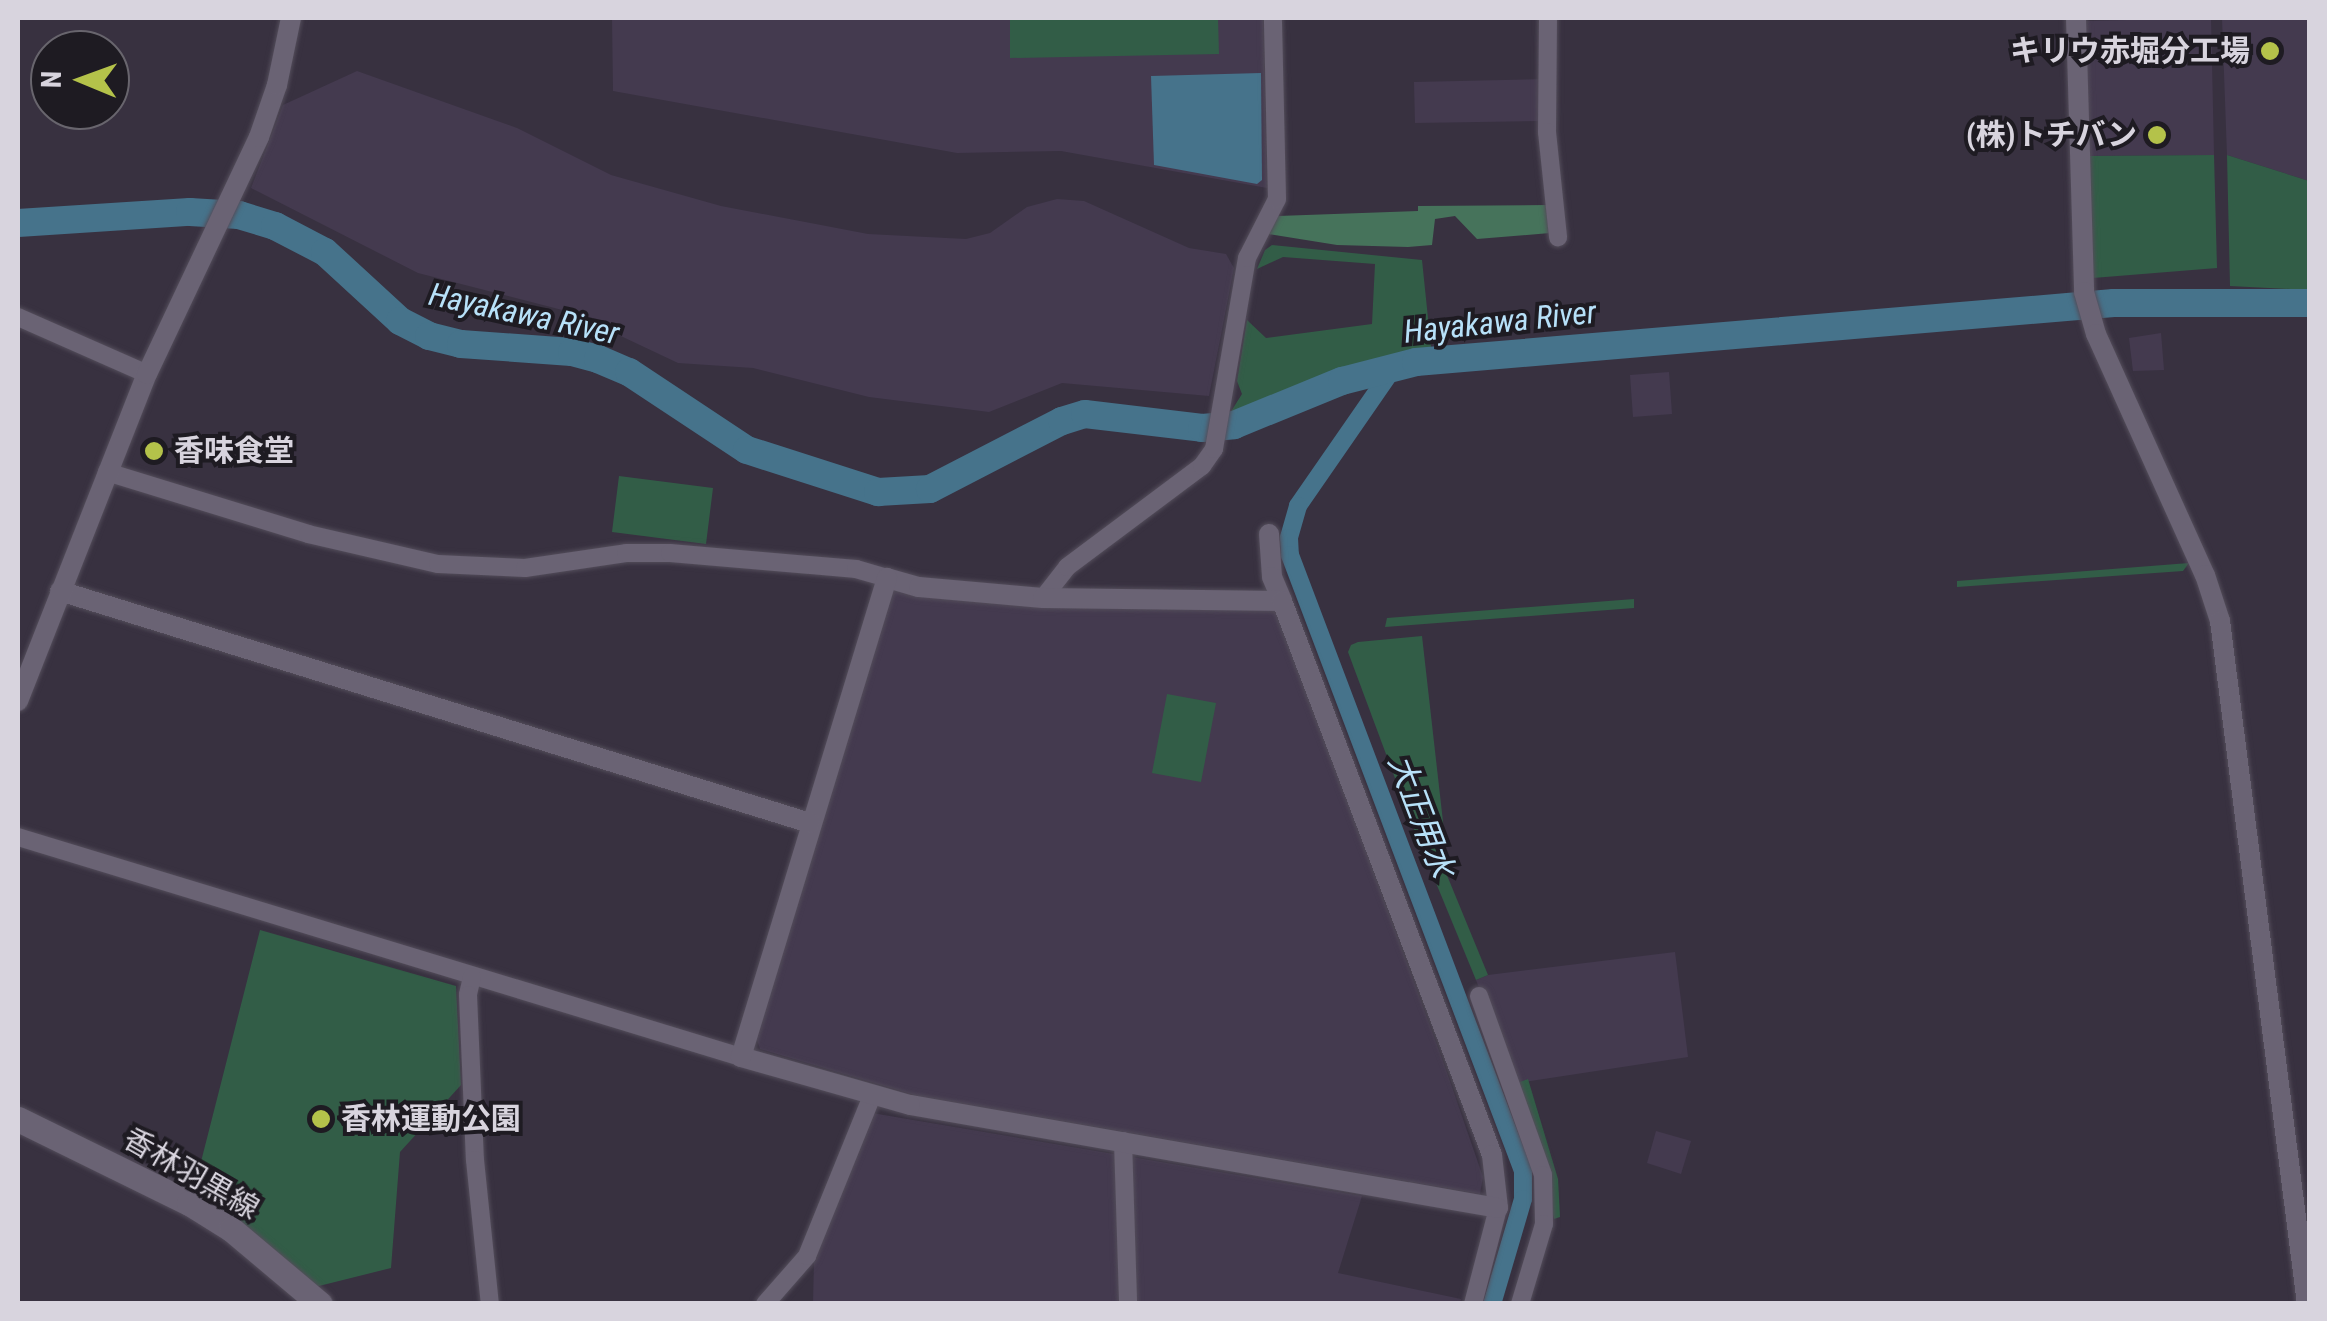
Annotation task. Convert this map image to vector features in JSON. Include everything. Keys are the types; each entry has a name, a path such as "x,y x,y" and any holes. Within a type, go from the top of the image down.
{"main road":[{"name":"香林羽黒線","path":"18,1118 189,1203 231,1229 320,1304"}],"street":[{"path":"18,701 147,374 230,198 277,86 291,18"},
{"path":"1043,598 1067,567 1202,466 1214,449 1218,409 1248,258 1277,199 1273,18"},
{"path":"1548,18 1547,132 1558,237"},
{"path":"2076,18 2084,292 2094,328 2205,575 2220,621 2306,1304"},
{"path":"18,317 147,374"},
{"path":"107,472 308,534 438,564 525,568 626,553 670,553 865,570 919,586 1043,598 1282,601"},
{"path":"1269,534 1272,577 1492,1155 1498,1208 1473,1304"},
{"path":"742,1057 886,578"},
{"path":"60,591 810,823"},
{"path":"18,837 872,1096 1498,1208"},
{"path":"472,976 468,995 475,1160 490,1304"},
{"path":"1478,996 1544,1174 1544,1224 1520,1304"},
{"path":"765,1304 807,1256 872,1096"},
{"path":"1123,1142 1128,1304"}],"shaded area":[{"path":"612,18 1263,18 1267,188 1061,151 957,153 613,91"},
{"path":"2211,18 2214,155 2088,156 2084,21"},
{"path":"2222,18 2309,18 2309,181 2227,155"},
{"path":"357,71 517,128 611,175 721,206 868,234 966,239 990,233 1027,207 1057,199 1084,201 1189,248 1226,254 1234,268 1209,396 1062,383 989,412 869,397 753,368 678,363 570,312 418,273 251,188 283,105"},
{"path":"1544,79 1543,121 1415,123 1414,82"},
{"path":"2161,333 2164,370 2133,371 2129,338"},
{"path":"1669,372 1672,414 1633,417 1630,375"},
{"path":"896,589 1277,609 1444,1064 1483,1177 1480,1194 918,1096 760,1049 756,1037 888,594"},
{"path":"1675,952 1688,1057 1517,1083 1476,980 1488,975"},
{"path":"872,1113 1362,1196 1338,1273 1461,1299 1460,1304 813,1304 814,1261"},
{"path":"1656,1131 1691,1141 1681,1174 1647,1163"}],"green space":[{"path":"1010,18 1218,18 1219,54 1010,58"},
{"path":"2214,155 2217,268 2093,278 2088,156"},
{"path":"2227,155 2309,181 2309,290 2230,286"},
{"path":"1548,205 1550,233 1477,239 1455,216 1435,219 1432,245 1337,245 1268,234 1278,216 1418,211 1418,206"},
{"path":"1272,245 1422,260 1431,347 1338,370 1280,397 1230,413 1242,394 1237,381 1247,320 1266,338 1372,324 1375,264 1283,257 1257,269 1265,250"},
{"path":"619,476 713,488 706,544 612,532"},
{"path":"2189,563 2183,571 1957,587 1957,581"},
{"path":"1634,599 1634,608 1385,627 1387,618"},
{"path":"1422,636 1447,857 1435,861 1424,856 1348,652 1358,642"},
{"path":"1167,694 1216,703 1201,782 1152,773"},
{"path":"1444,868 1488,975 1476,980 1434,878"},
{"name":"香林運動公園","path":"260,930 456,986 461,1085 400,1152 391,1268 311,1288 192,1197"},
{"path":"1528,1079 1558,1179 1560,1217 1554,1219 1517,1083"}],"water":[{"path":"1261,73 1262,180 1257,184 1154,165 1151,76"}],"waterway":[{"name":"Hayakawa River","path":"18,223 190,212 239,215 275,226 325,252 400,321 429,336 461,344 572,352 598,359 629,372 747,450 878,492 930,489 1062,421 1085,414 1202,428 1234,425 1342,381 1416,362 2114,303 2310,303"},
{"name":"大正用水","path":"1392,370 1298,506 1289,538 1290,555 1523,1171 1523,1199 1492,1304"}],"place":[{"name":"キリウ赤堀分工場","path":"2270,51"},
{"name":"(株)トチバン","path":"2157,135"},
{"name":"香味食堂","path":"154,451"},
{"name":"香林運動公園","path":"321,1119"}]}
